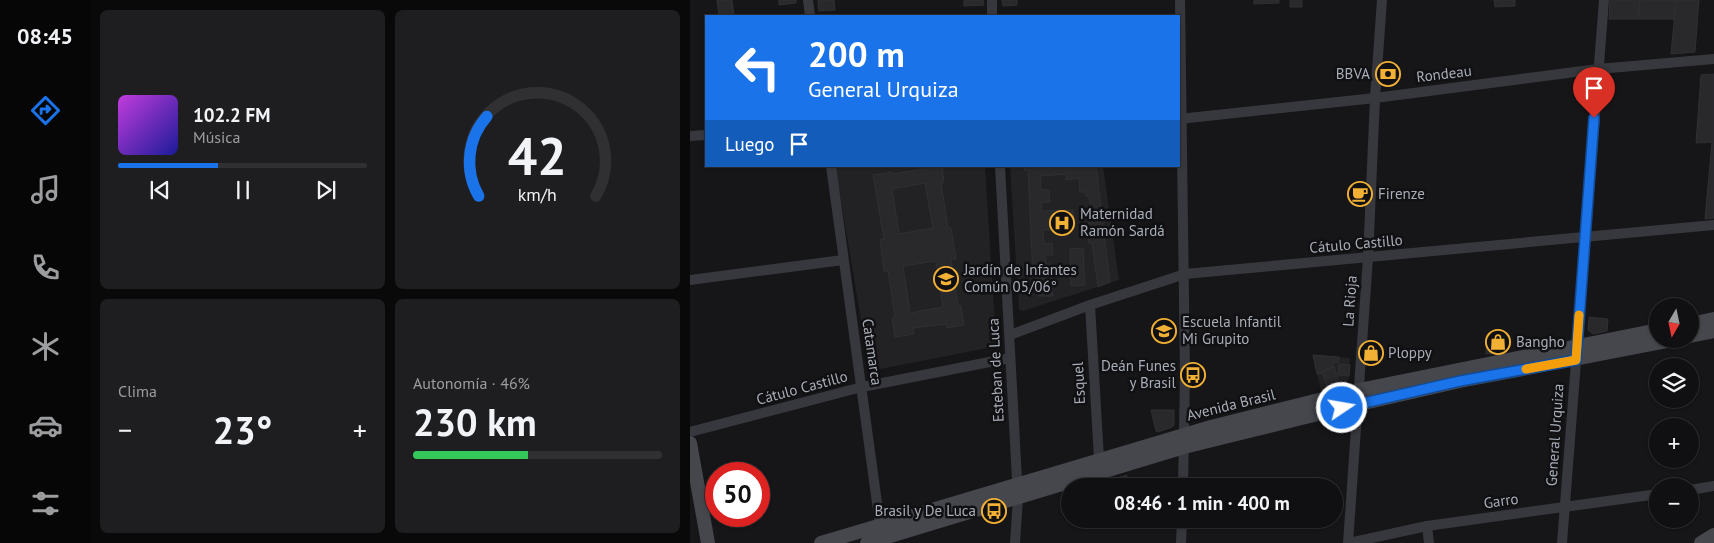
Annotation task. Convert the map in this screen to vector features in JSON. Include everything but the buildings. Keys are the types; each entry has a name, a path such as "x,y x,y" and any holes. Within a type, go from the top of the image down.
{"main road":[{"path":"1699,322 1714,319"},
{"path":"1699,334 1714,331"},
{"name":"Avenida Brasil","path":"867,543 881,536 1018,492 1359,390 1649,332"},
{"name":"Avenida Brasil","path":"1018,492 1099,459 1358,405 1460,381 1649,345"},
{"path":"690,444 708,543"},
{"path":"1701,543 1714,535"},
{"name":"Avenida Brasil","path":"821,543 881,536"}],"street":[{"path":"808,0 810,15"},
{"path":"992,0 992,15"},
{"path":"1180,0 1185,274 1183,478"},
{"name":"La Rioja","path":"1348,543 1368,258 1382,0"},
{"name":"General Urquiza","path":"1562,543 1604,0"},
{"name":"Rondeau","path":"1181,119 1376,98 1598,69 1714,59"},
{"path":"690,136 705,135"},
{"name":"Catamarca","path":"831,167 881,536"},
{"name":"Esteban de Luca","path":"1000,167 1018,492 1015,543"},
{"name":"Cátulo Castillo","path":"1010,335 1090,305 1185,274 1714,225"},
{"path":"690,280 843,260"},
{"name":"Esquel","path":"1090,305 1099,459"},
{"name":"Cátulo Castillo","path":"690,432 862,387 1010,358"},
{"path":"1699,488 1714,486"},
{"name":"Garro","path":"1348,543 1427,526 1649,495"},
{"path":"1427,526 1429,543"},
{"path":"1181,543 1182,528"}],"shaded area":[{"path":"835,167 985,167 996,342 993,347 875,370 869,367"},
{"name":"Maternidad Ramón Sardá","path":"1010,167 1103,167 1119,280 1023,311 1019,309"},
{"path":"1313,355 1350,358 1349,378 1346,384 1321,391"}],"slow traffic":[{"path":"1526,369 1576,360 1579,315"}],"place":[{"name":"BBVA","path":"1388,74"},
{"name":"Firenze","path":"1360,194"},
{"name":"Maternidad Ramón Sardá","path":"1062,223"},
{"name":"Jardín de Infantes Común 05/06°","path":"946,279"},
{"name":"Escuela Infantil Mi Grupito","path":"1164,331"},
{"name":"Bangho","path":"1498,342"},
{"name":"Ploppy","path":"1371,353"},
{"name":"Deán Funes y Brasil","path":"1193,375"},
{"name":"Brasil y De Luca","path":"994,511"}],"route":[{"path":"1342,408 1460,381 1576,360 1594,118"}]}
